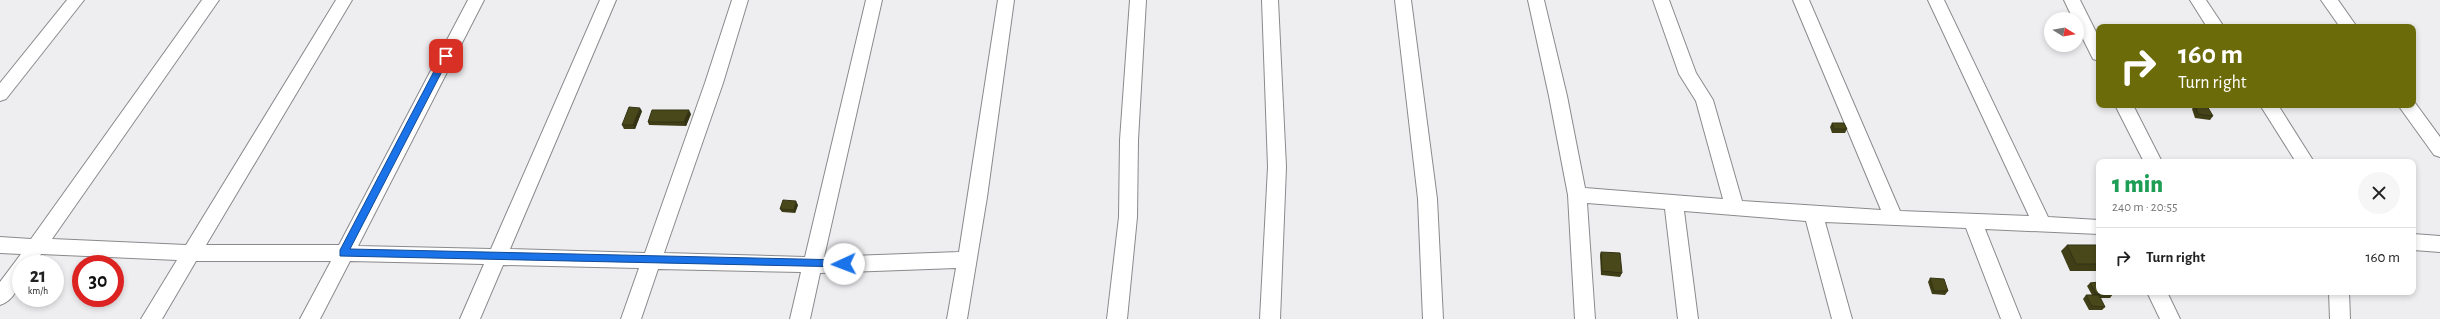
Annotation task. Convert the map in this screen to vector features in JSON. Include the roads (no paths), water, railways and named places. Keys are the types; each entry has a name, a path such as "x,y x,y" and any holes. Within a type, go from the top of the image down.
{"street":[{"path":"0,95 76,0"},
{"path":"30,255 211,0"},
{"path":"151,319 344,0"},
{"path":"310,319 476,0"},
{"path":"470,319 608,0"},
{"path":"631,319 650,261 714,83 740,0"},
{"path":"800,319 814,265 874,0"},
{"path":"957,319 978,197 1006,0"},
{"path":"1117,319 1128,217 1129,140 1138,0"},
{"path":"1270,0 1277,167 1270,319"},
{"path":"1403,0 1425,159 1433,265 1433,319"},
{"path":"1536,0 1558,96 1577,195 1585,319"},
{"path":"1661,0 1688,74 1704,100 1735,208"},
{"path":"1802,0 1893,217"},
{"path":"1936,0 2042,224"},
{"path":"2072,0 2096,49"},
{"path":"2198,0 2214,24"},
{"path":"2329,0 2347,24"},
{"path":"2126,108 2151,159"},
{"path":"2270,108 2303,159"},
{"path":"2409,108 2440,150"},
{"path":"1577,195 1814,214 2096,227"},
{"path":"1674,203 1688,319"},
{"path":"1814,214 1842,319"},
{"path":"1972,220 2011,319"},
{"path":"2416,242 2440,244"},
{"path":"0,245 192,252 343,253 814,265 966,260"},
{"path":"0,297 12,280"},
{"path":"2158,295 2170,319"},
{"path":"2339,295 2340,319"}]}
